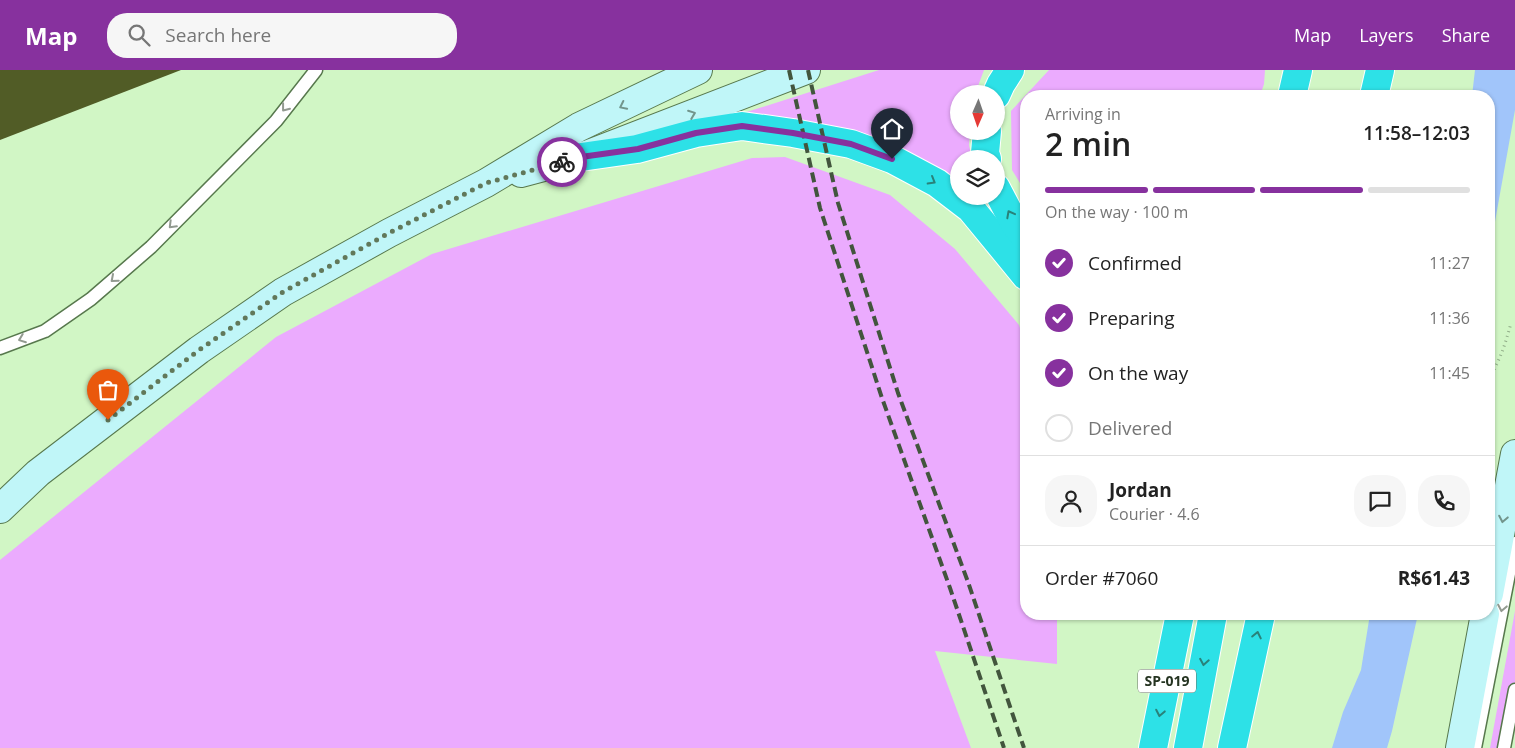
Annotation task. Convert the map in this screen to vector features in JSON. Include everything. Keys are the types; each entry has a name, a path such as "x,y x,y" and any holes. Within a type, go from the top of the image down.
{"highway":[{"path":"1001,85 1010,70"},
{"path":"1293,90 1298,70"},
{"path":"1312,90 1316,70"},
{"path":"1375,90 1380,70"},
{"path":"581,157 638,149 696,133 742,126 851,144 892,159 937,183 970,210 1020,269"},
{"path":"1005,205 1020,230"},
{"name":"SP-019","path":"1153,748 1177,620"},
{"name":"SP-019","path":"1188,748 1211,620"},
{"path":"1232,748 1260,620"},
{"path":"1244,748 1245,690"}],"main road":[{"path":"0,509 38,473 199,350 283,292 389,233 486,183 579,128 698,70"},
{"path":"486,183 581,157 806,70"},
{"path":"1495,562 1515,454"},
{"path":"1460,748 1484,620"}],"lane":[{"path":"0,348 45,331 91,299 151,246 276,121 316,70"},
{"path":"1475,748 1515,543"},
{"path":"1504,748 1515,690"}],"path":[{"path":"1495,368 1506,342 1511,322"}],"shaded area":[{"path":"879,70 984,70 978,85 950,85 950,140 969,140 970,150 950,150 950,190 914,166 712,123"},
{"path":"1049,70 1265,70 1262,90 1030,90"},
{"path":"1020,101 1020,183 1012,170 1011,111"},
{"path":"785,157 890,195 955,249 1019,325 1020,620 1057,620 1057,664 935,651 971,748 0,748 0,560 276,337 432,254 752,158"},
{"path":"1515,611 1515,682 1504,748 1490,748"}],"water":[{"path":"1475,70 1515,70 1515,110 1495,222 1495,90 1473,90"},
{"path":"1369,620 1417,620 1387,748 1332,748 1343,712 1361,670"}],"building":[{"path":"0,70 181,70 0,140"}],"railway":[{"path":"789,70 820,208 882,398 950,588 1004,748"},
{"path":"808,70 838,203 898,393 968,582 1024,748"}],"way so far":[{"path":"108,420 199,350 283,292 389,233 486,183 562,162"}],"route":[{"path":"562,162 581,157 638,149 696,133 742,126 851,144 892,159"}]}
